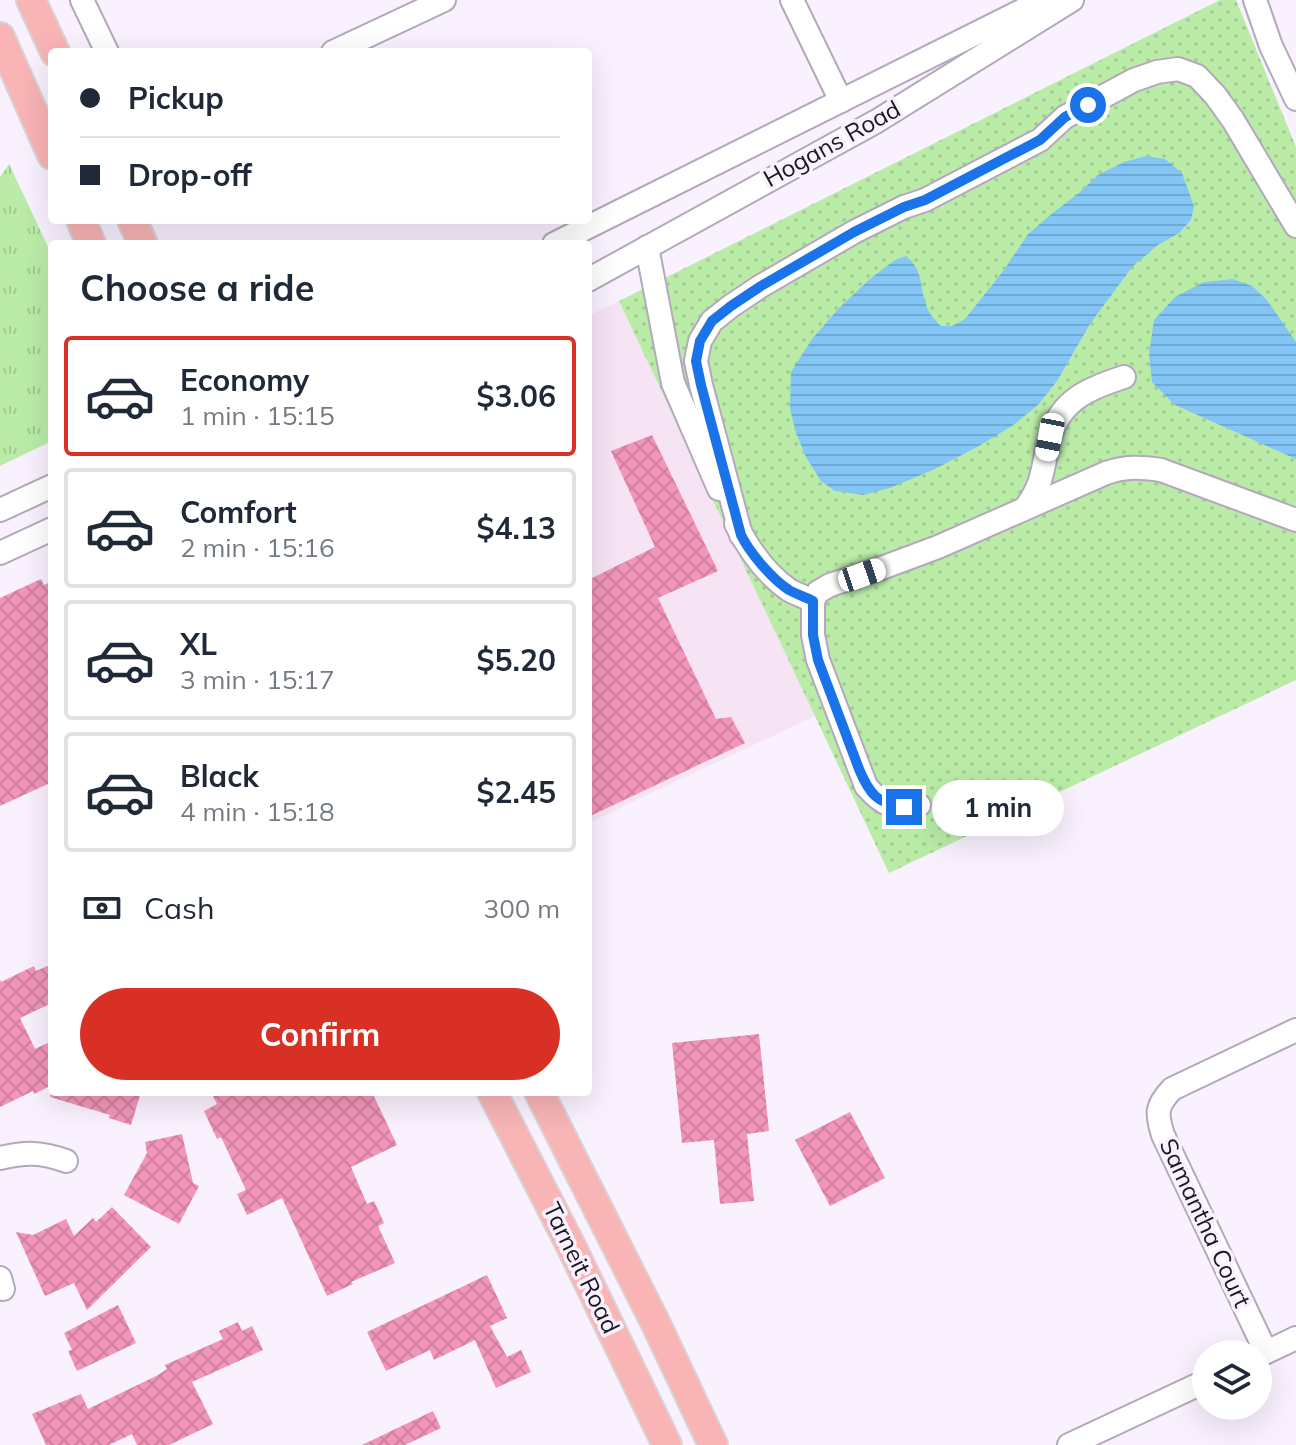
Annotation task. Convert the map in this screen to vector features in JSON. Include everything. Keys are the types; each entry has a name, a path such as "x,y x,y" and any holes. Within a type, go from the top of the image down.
{"main road":[{"path":"31,0 53,48"},
{"path":"0,37 48,146"},
{"name":"Tarneit Road","path":"494,1096 667,1445"},
{"name":"Tarneit Road","path":"541,1096 713,1445"}],"street":[{"path":"82,0 105,48"},
{"path":"342,48 444,0"},
{"path":"792,0 841,101 815,154"},
{"name":"Hogans Road","path":"562,240 1043,0"},
{"name":"Hogans Road","path":"592,278 877,121 1072,0"},
{"path":"1255,0 1271,46 1296,99"},
{"path":"741,535 701,385 696,361 700,341 712,321 731,306 854,232 925,200 1040,140 1065,117 1134,80 1178,69 1197,76 1215,95 1296,226"},
{"path":"647,247 673,383 702,453 747,546 789,590 813,601"},
{"path":"1026,507 1037,492 1050,437 1064,408 1088,390 1124,377"},
{"path":"919,805 889,806 866,786 818,660 813,635 813,601 818,592 938,547 1123,467 1141,466 1161,470 1296,520"},
{"path":"0,510 47,486"},
{"path":"0,553 48,531"},
{"name":"Samantha Court","path":"1256,1340 1157,1116 1162,1101 1172,1089 1296,1030"},
{"path":"0,1158 22,1152 45,1154 66,1161"},
{"path":"1272,1349 1296,1338"},
{"path":"1069,1445 1192,1388"}],"shaded area":[{"path":"619,301 815,716 592,821 592,314"}],"green space":[{"path":"1220,0 1236,0 1296,147 1296,680 889,873 619,301"},
{"path":"9,164 48,247 48,443 0,466 0,177"}],"water":[{"path":"1146,156 1165,159 1182,173 1194,206 1191,220 1179,233 1158,245 1132,267 1090,324 1057,381 1038,405 1012,426 979,446 890,488 863,495 835,491 821,481 796,433 790,409 791,372 812,339 840,307 871,278 895,260 906,256 918,273 930,313 941,326 952,326 965,319 1028,234 1098,175 1124,162"},
{"path":"1233,279 1252,286 1267,300 1296,342 1296,459 1175,405 1152,382 1149,354 1154,320 1175,297 1204,282"}],"building":[{"path":"652,435 718,571 658,598 716,719 731,717 745,743 592,815 592,578 655,547 611,451"},
{"path":"41,579 44,585 48,583 48,784 0,806 0,598"},
{"path":"34,966 36,971 48,966 48,1005 20,1018 35,1049 48,1043 48,1087 0,1107 0,979 1,982"},
{"path":"759,1034 769,1131 747,1134 754,1201 720,1204 714,1140 682,1143 672,1043"},
{"path":"140,1096 131,1125 109,1118 110,1115 50,1097"},
{"path":"213,1096 374,1096 397,1145 351,1167 367,1204 374,1201 384,1223 378,1226 395,1263 327,1296 282,1198 247,1215 237,1194 246,1190 221,1137 217,1139 204,1111 217,1104"},
{"path":"850,1112 885,1178 830,1206 795,1140"},
{"path":"182,1134 193,1183 199,1186 179,1224 124,1195 147,1153 145,1142"},
{"path":"112,1207 151,1247 87,1310 74,1283 45,1296 16,1232 33,1235 66,1219 74,1236 93,1218 96,1222"},
{"path":"487,1275 507,1318 490,1326 507,1357 521,1350 531,1372 496,1388 475,1340 434,1360 430,1350 386,1371 367,1332"},
{"path":"118,1305 136,1343 77,1371 64,1333"},
{"path":"238,1322 242,1331 252,1326 263,1350 192,1382 213,1424 169,1445 137,1445 132,1434 109,1445 46,1445 32,1414 81,1394 88,1409 158,1375 167,1369 165,1365 223,1339 219,1331"},
{"path":"433,1411 441,1428 405,1445 362,1445"}],"route":[{"path":"904,807 889,806 866,786 818,660 813,635 813,601 789,590 747,546 741,535 701,385 696,361 700,341 712,321 761,286 854,232 925,200 1040,140 1065,117 1088,105"}]}
